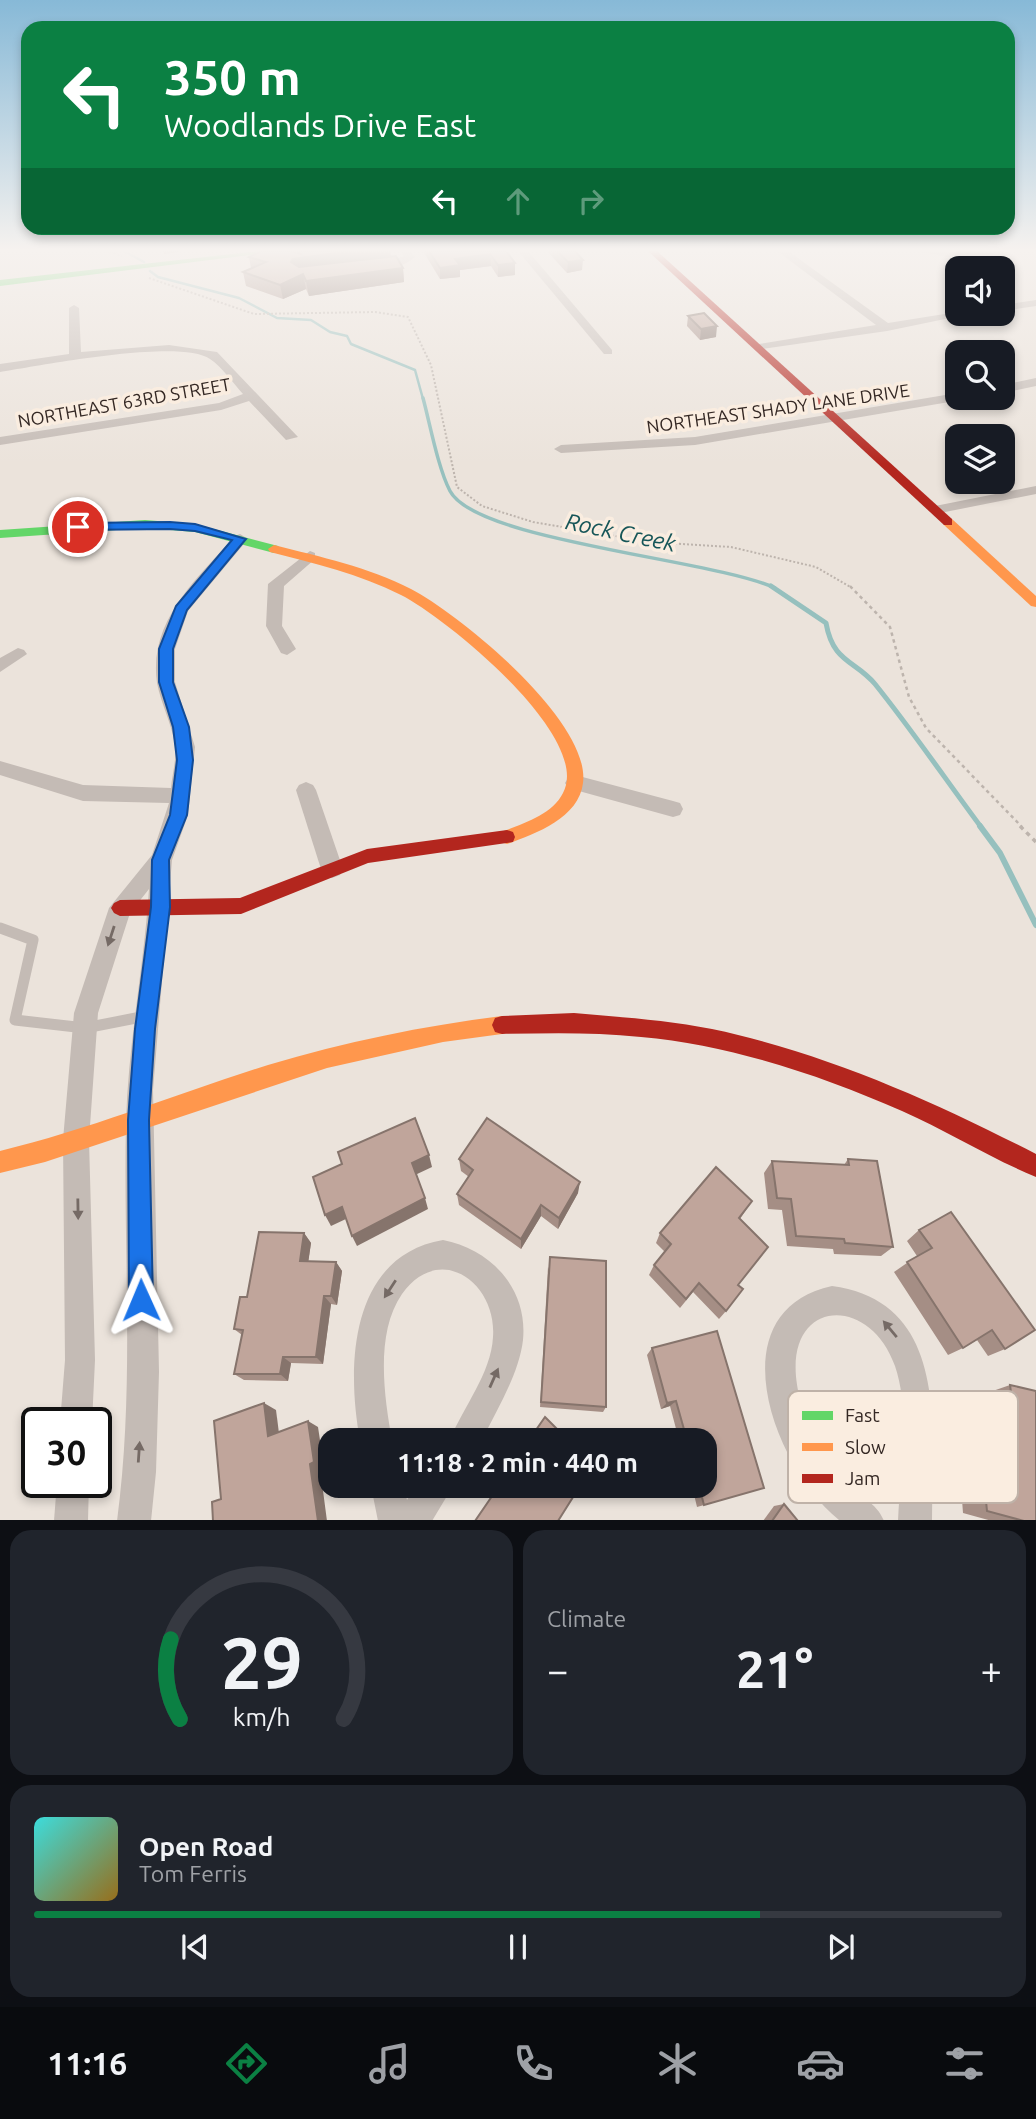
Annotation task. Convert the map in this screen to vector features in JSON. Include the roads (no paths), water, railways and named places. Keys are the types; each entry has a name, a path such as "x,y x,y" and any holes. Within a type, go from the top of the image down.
{"street":[{"path":"74,322 75,358"},
{"path":"583,322 608,352"},
{"path":"731,322 1036,603"},
{"path":"879,322 887,328"},
{"path":"759,348 920,322"},
{"path":"0,368 162,348 196,349 212,355 254,395 291,437"},
{"path":"1015,387 1036,383"},
{"name":"NORTHEAST 63RD STREET","path":"0,442 221,406 254,395"},
{"name":"NORTHEAST SHADY LANE DRIVE","path":"561,449 695,441 837,420 945,399"},
{"path":"935,510 1036,490"},
{"path":"0,534 55,527 145,524 195,528 310,556 393,586 452,621 510,673 567,741 576,766 575,783 558,811 522,833 500,840 367,856 241,905 120,908"},
{"path":"134,1520 143,1402 139,1120 146,1016 160,907 161,860 178,815 185,747 166,682 166,649 180,609 240,539"},
{"path":"287,649 274,626 276,584 310,556"},
{"path":"0,666 18,654"},
{"path":"0,768 83,793 182,796"},
{"path":"575,783 673,809"},
{"path":"306,790 332,869"},
{"path":"77,1407 80,1360 76,1140 86,1013 120,908 161,860"},
{"path":"0,1162 139,1120 268,1075 381,1044 514,1025 596,1022 719,1040 815,1067 926,1110 1036,1166"},
{"path":"374,1428 368,1376 384,1298 406,1269 437,1255 454,1256 483,1270 495,1283 509,1318 503,1359 471,1428"},
{"path":"788,1411 778,1370 780,1346 787,1329 798,1315 812,1305 828,1301 862,1306 893,1331 905,1350 915,1391"},
{"path":"71,1520 72,1498"},
{"path":"390,1498 395,1520"},
{"path":"413,1520 429,1498"},
{"path":"846,1503 867,1520"}],"lane":[{"path":"0,928 33,940 15,1020 85,1028 146,1016"}],"waterway":[{"name":"Rock Creek","path":"314,322 330,332 347,336 351,344 415,370 423,399"},
{"name":"Rock Creek","path":"423,398 438,458 450,491 469,508 503,523 548,536 701,568 773,587"},
{"name":"Rock Creek","path":"773,587 826,623 829,636 839,654 875,684 981,827"},
{"name":"Rock Creek","path":"980,826 1000,853 1036,925"}]}
